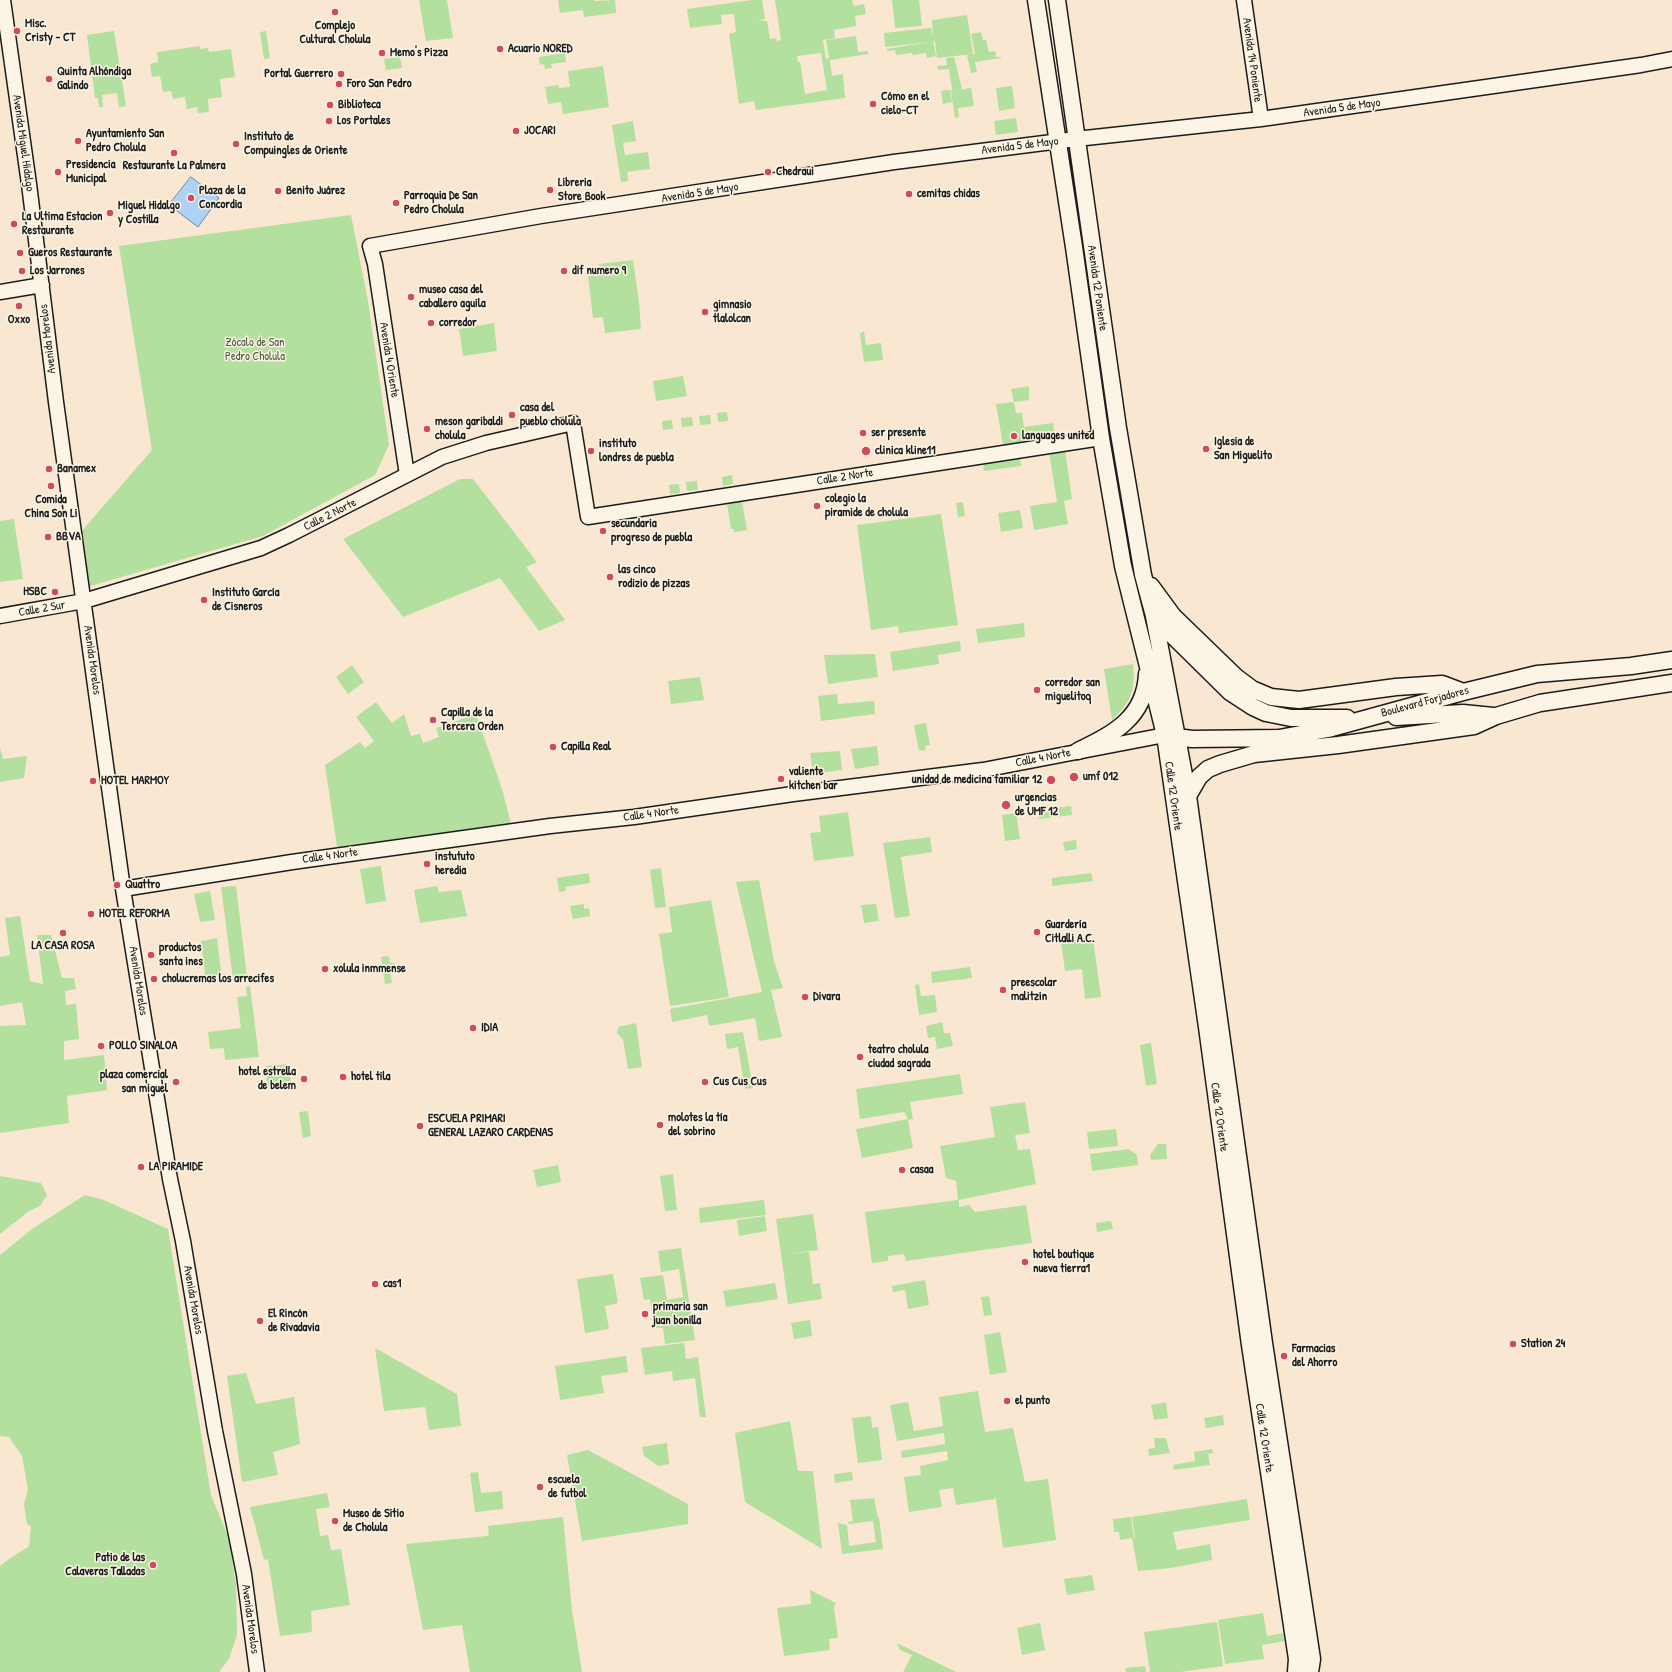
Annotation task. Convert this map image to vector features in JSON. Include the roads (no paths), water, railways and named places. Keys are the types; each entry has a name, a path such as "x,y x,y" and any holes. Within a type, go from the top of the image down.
{"main road":[{"name":"Avenida Miguel Hidalgo","path":"3,0 30,184 42,285"},
{"name":"Avenida 12 Poniente","path":"1036,0 1101,438 1123,566"},
{"name":"Avenida 12 Poniente","path":"1057,0 1112,389 1143,575"},
{"name":"Avenida 14 Poniente","path":"1244,0 1261,119"},
{"name":"Avenida 5 de Mayo","path":"370,246 541,216 894,162 1076,139 1261,119 1641,65 1672,59"},
{"name":"Avenida 4 Oriente","path":"370,246 375,264 407,475"},
{"path":"0,292 42,285"},
{"name":"Avenida Morelos","path":"42,285 56,402 123,888 170,1179 183,1241 215,1431 244,1574 258,1672"},
{"name":"Calle 2 Norte","path":"84,601 261,548 442,457 463,449 573,424 588,517 1101,438"},
{"path":"1123,566 1136,592 1154,616 1230,692 1253,707 1278,716 1291,718 1366,718 1462,713 1496,716"},
{"name":"Calle 12 Oriente","path":"1123,566 1147,666 1171,737 1188,796 1263,1336 1312,1659 1310,1672"},
{"path":"1143,575 1173,616 1236,677 1252,690 1262,694 1281,699 1299,700 1396,687 1442,684 1463,692"},
{"name":"Calle 12 Oriente","path":"1143,575 1154,616 1171,737 1207,1027 1250,1345 1297,1659 1296,1672"},
{"name":"Calle 2 Sur","path":"0,616 84,601"},
{"name":"Boulevard Forjadores","path":"1171,737 1279,738 1328,729 1463,692 1537,674 1631,666 1672,660"},
{"path":"1078,751 1115,732 1128,722 1135,712 1144,690 1147,666"},
{"path":"1188,796 1199,777 1208,769 1254,754 1338,745 1474,726 1496,716 1540,703 1672,683"},
{"name":"Calle 4 Norte","path":"123,888 306,860 550,826 634,817 793,794 983,770 1078,751 1171,737"}],"water":[{"path":"191,177 219,198 198,227 169,205"}],"place":[{"name":"Complejo Cultural Cholula","path":"335,12"},
{"name":"Misc. Cristy - CT","path":"17,31"},
{"name":"Acuario NORED","path":"500,49"},
{"name":"Memo's Pizza","path":"382,53"},
{"name":"Portal Guerrero","path":"341,74"},
{"name":"Quinta Alhóndiga Galindo","path":"49,79"},
{"name":"Foro San Pedro","path":"339,84"},
{"name":"Cómo en el cielo-CT","path":"873,104"},
{"name":"Biblioteca","path":"330,105"},
{"name":"Los Portales","path":"329,121"},
{"name":"JOCARI","path":"516,131"},
{"name":"Ayuntamiento San Pedro Cholula","path":"78,141"},
{"name":"Instituto de Compuingles de Oriente","path":"236,144"},
{"name":"Restaurante La Palmera","path":"174,153"},
{"name":"Presidencia Municipal","path":"58,172"},
{"name":"Chedraui","path":"768,172"},
{"name":"Libreria Store Book","path":"550,190"},
{"name":"Benito Juárez","path":"278,191"},
{"name":"cemitas chidas","path":"909,194"},
{"name":"Plaza de la Concordia","path":"191,198"},
{"name":"Parroquia De San Pedro Cholula","path":"396,203"},
{"name":"Miguel Hidalgo y Costilla","path":"110,213"},
{"name":"La Ultima Estacion Restaurante","path":"14,224"},
{"name":"Gueros Restaurante","path":"20,253"},
{"name":"Los Jarrones","path":"22,271"},
{"name":"dif numero 9","path":"564,271"},
{"name":"museo casa del caballero aguila","path":"411,297"},
{"name":"Oxxo","path":"19,306"},
{"name":"gimnasio tlalolcan","path":"705,312"},
{"name":"corredor","path":"431,323"},
{"name":"casa del pueblo cholula","path":"512,415"},
{"name":"meson garibaldi cholula","path":"427,429"},
{"name":"ser presente","path":"863,433"},
{"name":"languages united","path":"1014,436"},
{"name":"Iglesia de San Miguelito","path":"1206,449"},
{"name":"instituto londres de puebla","path":"591,451"},
{"name":"clinica kline11","path":"866,451"},
{"name":"Banamex","path":"49,469"},
{"name":"Comida China Son Li","path":"51,486"},
{"name":"colegio la piramide de cholula","path":"817,506"},
{"name":"secundaria progreso de puebla","path":"603,531"},
{"name":"BBVA","path":"48,537"},
{"name":"las cinco rodizio de pizzas","path":"610,577"},
{"name":"HSBC","path":"55,592"},
{"name":"Instituto García de Cisneros","path":"204,600"},
{"name":"corredor san miguelitoq","path":"1037,690"},
{"name":"Capilla de la Tercera Orden","path":"433,720"},
{"name":"Capilla Real","path":"553,747"},
{"name":"umf 012","path":"1074,777"},
{"name":"valiente kitchen bar","path":"781,779"},
{"name":"unidad de medicina familiar 12","path":"1051,780"},
{"name":"HOTEL MARMOY","path":"93,781"},
{"name":"urgencias de UMF 12","path":"1006,805"},
{"name":"instututo heredia","path":"427,864"},
{"name":"Quattro","path":"117,885"},
{"name":"HOTEL REFORMA","path":"91,914"},
{"name":"Guardería Citlalli A.C.","path":"1037,932"},
{"name":"LA CASA ROSA","path":"63,933"},
{"name":"productos santa ines","path":"151,955"},
{"name":"xolula inmmense","path":"325,969"},
{"name":"cholucremas los arrecifes","path":"154,979"},
{"name":"preescolar malitzin","path":"1003,990"},
{"name":"Divara","path":"805,997"},
{"name":"IDIA","path":"473,1028"},
{"name":"POLLO SINALOA","path":"101,1046"},
{"name":"teatro cholula ciudad sagrada","path":"860,1057"},
{"name":"hotel tila","path":"343,1077"},
{"name":"hotel estrella de belem","path":"304,1079"},
{"name":"plaza comercial san miguel","path":"176,1082"},
{"name":"Cus Cus Cus","path":"705,1082"},
{"name":"molotes la tía del sobrino","path":"660,1125"},
{"name":"ESCUELA PRIMARI GENERAL LAZARO CARDENAS","path":"420,1126"},
{"name":"LA PIRAMIDE","path":"141,1167"},
{"name":"casaa","path":"902,1170"},
{"name":"hotel boutique nueva tierra1","path":"1025,1262"},
{"name":"cas1","path":"375,1284"},
{"name":"primaria san juan bonilla","path":"645,1314"},
{"name":"El Rincón de Rivadavia","path":"260,1321"},
{"name":"Station 24","path":"1513,1344"},
{"name":"Farmacias del Ahorro","path":"1284,1356"},
{"name":"el punto","path":"1007,1401"},
{"name":"escuela de futbol","path":"540,1487"},
{"name":"Museo de Sitio de Cholula","path":"335,1521"},
{"name":"Patio de las Calaveras Talladas","path":"153,1565"}],"park label":[{"name":"Zócalo de San Pedro Cholula","path":"255,350"}]}
